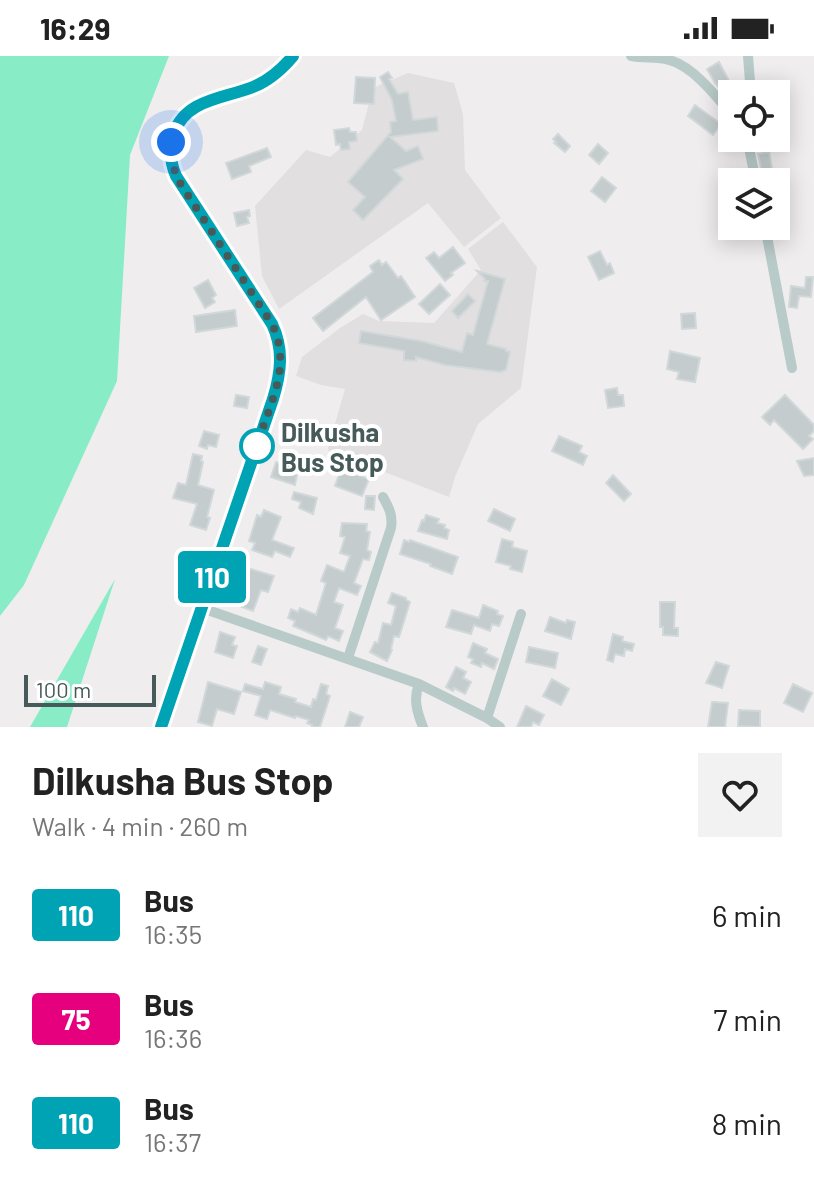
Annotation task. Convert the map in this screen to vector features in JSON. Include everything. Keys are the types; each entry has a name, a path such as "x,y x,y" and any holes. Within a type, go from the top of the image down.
{"main road":[{"path":"161,727 273,399 280,373 281,351 272,324 180,183 173,169 171,142 178,122 188,111 255,86 293,56"}],"street":[{"path":"631,56 670,60 681,65 718,99"},
{"path":"748,56 750,80"},
{"path":"768,240 792,368"},
{"path":"348,658 391,528 390,510 383,497"},
{"path":"202,608 419,684 500,727"},
{"path":"487,718 521,614"},
{"path":"419,684 415,694 423,727"}],"shaded area":[{"path":"0,56 169,56 130,155 117,381 24,585 0,616"},
{"path":"408,73 454,83 463,114 465,170 501,218 464,247 428,203 279,309 262,276 255,206 306,150 330,157 362,130 373,88"},
{"path":"503,222 537,267 521,388 478,424 449,497 382,471 330,456 328,448 345,389 296,376 302,357 363,314 379,321 434,323 481,270 468,249"},
{"path":"115,579 67,727 30,727"}],"building":[{"path":"719,62 729,80 718,80 718,86 707,69"},
{"path":"388,72 398,94 408,92 413,120 437,117 438,131 390,137 406,151 418,146 423,159 394,170 403,179 363,220 353,210 365,197 348,182 391,132 390,122 396,121 392,100 380,77"},
{"path":"356,77 375,78 374,104 354,103"},
{"path":"695,105 718,122 718,128 713,135 688,116"},
{"path":"349,128 350,132 356,132 357,141 349,142 350,149 341,150 340,144 336,145 334,130"},
{"path":"558,134 570,146 565,152 554,143 553,139"},
{"path":"598,144 608,153 599,164 589,155"},
{"path":"267,148 271,157 249,166 251,172 232,179 226,163"},
{"path":"769,152 772,168 761,168 758,154"},
{"path":"602,177 616,188 605,202 591,191"},
{"path":"249,210 249,223 237,226 234,213"},
{"path":"453,247 465,263 445,281 426,258 434,252 439,258"},
{"path":"600,251 614,273 599,280 588,257"},
{"path":"379,260 382,265 386,262 398,278 401,276 415,297 381,320 366,297 323,331 313,318 373,272 370,266"},
{"path":"477,271 505,279 487,344 510,352 506,370 500,372 445,365 416,357 416,361 404,360 404,351 359,343 361,331 421,341 462,352 467,333 473,335 488,281 484,281"},
{"path":"806,277 813,277 811,297 799,296 797,308 789,307 791,286 805,288"},
{"path":"208,280 216,295 212,298 215,302 205,308 194,288"},
{"path":"440,284 450,295 429,314 419,304"},
{"path":"468,294 475,301 458,318 452,311"},
{"path":"235,310 237,326 196,332 194,316"},
{"path":"695,313 696,328 682,329 681,314"},
{"path":"670,351 700,358 695,382 677,379 679,372 667,369"},
{"path":"617,388 618,395 623,395 624,406 608,408 605,390"},
{"path":"236,395 249,397 247,408 234,406"},
{"path":"785,395 814,425 814,431 809,436 813,439 803,449 774,420 770,425 762,417"},
{"path":"204,431 219,435 216,447 208,445 207,449 199,446"},
{"path":"559,436 582,446 579,452 587,456 583,465 552,451"},
{"path":"193,454 202,456 203,462 198,485 214,490 206,530 190,525 197,504 173,498 178,483 186,485"},
{"path":"814,458 814,475 804,476 797,461"},
{"path":"290,460 299,463 295,485 271,477 276,462 288,466"},
{"path":"341,469 369,479 362,496 335,486"},
{"path":"613,475 631,494 624,501 606,483"},
{"path":"294,492 317,498 313,514 299,508 301,502 292,499"},
{"path":"366,496 375,496 374,510 365,509"},
{"path":"494,509 515,519 510,531 488,521"},
{"path":"264,510 281,517 272,540 294,548 290,557 275,551 272,557 252,550 255,543 249,541 257,515 261,517"},
{"path":"426,515 439,519 437,523 445,525 444,528 449,530 447,539 418,531"},
{"path":"342,523 367,524 366,531 370,532 367,550 371,552 369,560 363,559 354,583 361,586 357,595 339,588 334,602 343,605 335,628 343,631 339,641 328,636 326,640 293,626 295,621 288,618 291,609 298,612 300,608 316,615 326,583 321,581 327,565 344,572 350,556 340,553 345,537 340,536"},
{"path":"502,539 513,542 512,547 527,551 522,572 496,562"},
{"path":"404,540 458,557 452,574 400,554"},
{"path":"241,566 274,576 268,592 261,590 253,611 228,602"},
{"path":"392,593 410,602 399,637 394,636 387,661 370,652 375,642 378,643 383,623 391,625 396,606 388,603"},
{"path":"660,602 675,602 674,628 678,628 678,636 663,635"},
{"path":"483,605 503,616 499,626 492,624 490,631 474,625 471,634 446,627 452,610 479,618"},
{"path":"550,617 566,623 567,620 575,622 571,639 545,631"},
{"path":"220,632 235,637 232,645 237,646 233,658 215,652"},
{"path":"613,634 623,637 622,641 634,644 632,651 625,649 624,656 615,654 613,662 607,660"},
{"path":"473,643 487,649 485,653 498,659 494,669 482,663 481,667 471,663 473,659 468,657"},
{"path":"258,646 267,649 261,665 252,662"},
{"path":"529,647 558,653 555,668 526,662"},
{"path":"716,662 729,666 722,688 706,683"},
{"path":"456,667 466,672 463,678 471,682 465,694 446,687"},
{"path":"552,679 569,689 561,705 543,696"},
{"path":"208,682 241,692 234,714 217,709 212,726 198,722"},
{"path":"265,682 281,687 279,694 311,707 321,684 328,686 326,694 330,696 320,727 312,727 307,723 309,720 270,710 267,719 255,715 261,696 243,691 245,684 263,689"},
{"path":"793,684 812,693 803,712 784,703"},
{"path":"712,702 728,703 725,727 708,727"},
{"path":"526,706 544,715 539,725 533,722 531,727 517,727"},
{"path":"739,710 760,711 760,727 738,726"},
{"path":"350,712 363,717 359,727 345,727"}],"bus line":[{"name":"110","path":"161,727 278,384 281,358 272,324 176,176 170,152 171,142 178,122 192,108 255,86 293,56"}],"place":[{"name":"Dilkusha Bus Stop","path":"257,446"}],"route":[{"path":"171,142 173,169 180,183 277,335 281,351 280,373 257,446"}]}
